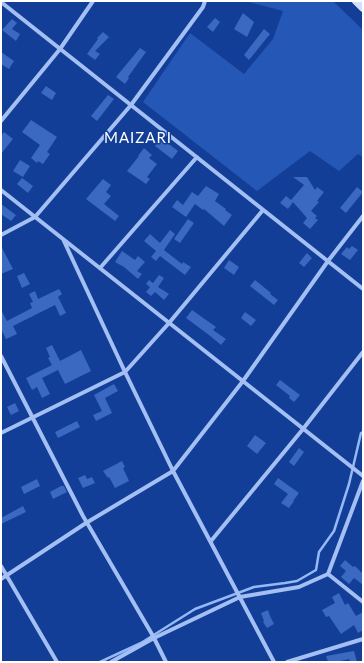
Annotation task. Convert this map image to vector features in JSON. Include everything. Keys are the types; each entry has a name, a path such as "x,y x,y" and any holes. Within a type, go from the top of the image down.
{"main road":[{"path":"356,1 363,8"}],"street":[{"path":"1,121 60,49 93,1"},
{"path":"1,236 35,217 131,105 203,8 205,1"},
{"path":"1,2 363,289"},
{"path":"100,268 197,158"},
{"path":"1,190 363,476"},
{"path":"1,433 125,372 170,323 263,210"},
{"path":"1,579 86,523 174,471 243,381 328,261 363,216"},
{"path":"63,239 125,372 174,471 274,662"},
{"path":"211,542 363,352"},
{"path":"1,356 86,523 154,638 166,662"},
{"path":"111,662 154,638 240,597 299,587 328,574 363,481"},
{"path":"1,566 57,662"},
{"path":"328,574 363,602"},
{"path":"287,662 363,639"}],"shaded area":[{"path":"333,1 363,30 363,157 358,154 339,171 310,151 257,191 143,102 190,33 244,74 273,39 283,11 249,2"}],"building":[{"path":"243,13 254,22 247,37 234,29"},
{"path":"215,18 220,22 213,32 207,27"},
{"path":"12,19 17,23 12,29 20,34 16,41 2,30"},
{"path":"264,29 270,34 249,60 244,55"},
{"path":"103,32 109,37 95,51 100,54 95,60 87,54 98,39 97,38"},
{"path":"140,48 146,52 128,77 129,78 125,84 116,77"},
{"path":"1,52 14,61 9,69 1,64"},
{"path":"46,86 56,93 52,100 41,93"},
{"path":"108,95 114,99 97,121 91,116"},
{"path":"31,120 57,137 47,152 50,154 43,164 38,161 37,163 31,158 40,145 22,132"},
{"path":"4,132 13,139 1,154 1,136"},
{"path":"161,138 178,151 172,159 155,146"},
{"path":"144,148 152,155 149,158 157,164 147,177 150,179 146,184 127,171"},
{"path":"20,160 30,166 23,177 13,171"},
{"path":"293,177 307,177 315,190 317,187 324,192 317,201 319,202 311,211 317,216 315,218 318,220 310,229 303,223 307,218 293,202 288,209 280,203 286,196 291,200 304,185"},
{"path":"22,178 33,186 28,193 17,184"},
{"path":"103,179 111,185 106,192 111,196 104,204 119,216 115,221 86,199"},
{"path":"206,186 219,194 215,201 232,215 224,226 204,209 203,210 195,204 186,217 172,207 177,200 183,205 192,192 198,196"},
{"path":"357,187 363,192 346,213 340,208"},
{"path":"1,204 16,215 11,221 1,214"},
{"path":"188,219 194,223 180,243 174,239"},
{"path":"170,230 175,234 164,250 182,264 183,262 191,267 185,275 160,256 156,261 151,257 156,251 144,241 150,234 160,243"},
{"path":"1,246 13,269 1,274"},
{"path":"352,246 358,250 350,260 341,254 347,247 349,249"},
{"path":"122,251 135,260 138,256 145,262 137,271 142,274 138,279 124,267 115,262"},
{"path":"307,253 312,258 304,267 299,263"},
{"path":"229,260 239,267 234,275 224,268"},
{"path":"24,273 30,284 22,288 17,276"},
{"path":"159,275 164,278 158,287 169,294 164,300 155,292 151,296 146,292 150,287 146,284 149,280 153,283"},
{"path":"255,280 278,300 274,305 250,286"},
{"path":"59,289 62,294 58,297 66,313 60,316 55,305 13,326 17,334 6,339 1,329 1,310 7,321 32,308 30,303 33,302 29,294 35,291 38,299"},
{"path":"192,310 216,327 213,330 226,339 221,345 186,318"},
{"path":"245,312 256,320 251,326 241,318"},
{"path":"52,345 60,361 81,350 91,371 65,384 58,370 42,378 50,394 42,398 37,387 32,390 26,378 52,365 48,358 50,357 46,348"},
{"path":"280,380 300,395 294,402 289,398 290,396 276,385"},
{"path":"114,384 118,391 105,398 112,413 96,421 93,415 102,411 94,395"},
{"path":"15,403 19,411 11,415 7,407"},
{"path":"77,421 80,427 58,438 55,432"},
{"path":"255,435 266,443 257,454 247,446"},
{"path":"299,448 304,452 294,466 289,462"},
{"path":"122,461 125,467 123,468 129,481 115,488 109,477 108,478 103,471"},
{"path":"85,475 87,479 92,477 95,483 83,488 78,478"},
{"path":"278,478 299,493 289,508 281,503 288,494 274,484"},
{"path":"37,479 40,486 24,494 21,487"},
{"path":"64,486 67,492 53,499 50,492"},
{"path":"23,506 26,512 1,524 1,518"},
{"path":"345,560 353,567 355,566 363,574 363,585 354,578 349,584 341,577 346,571 340,566"},
{"path":"339,593 345,605 348,603 356,616 363,612 363,630 358,633 354,625 341,634 329,616 326,617 322,610 335,603 332,597"},
{"path":"268,610 274,624 267,628 263,622 261,613"},
{"path":"354,651 357,662 350,662 349,659 337,662 328,662 326,656"}],"waterway":[{"path":"100,662 141,643 195,609 254,587 297,581 316,570 319,552 334,531 349,484 361,433 363,432"}],"district":[{"name":"MAIZARI","path":"138,138"}]}
